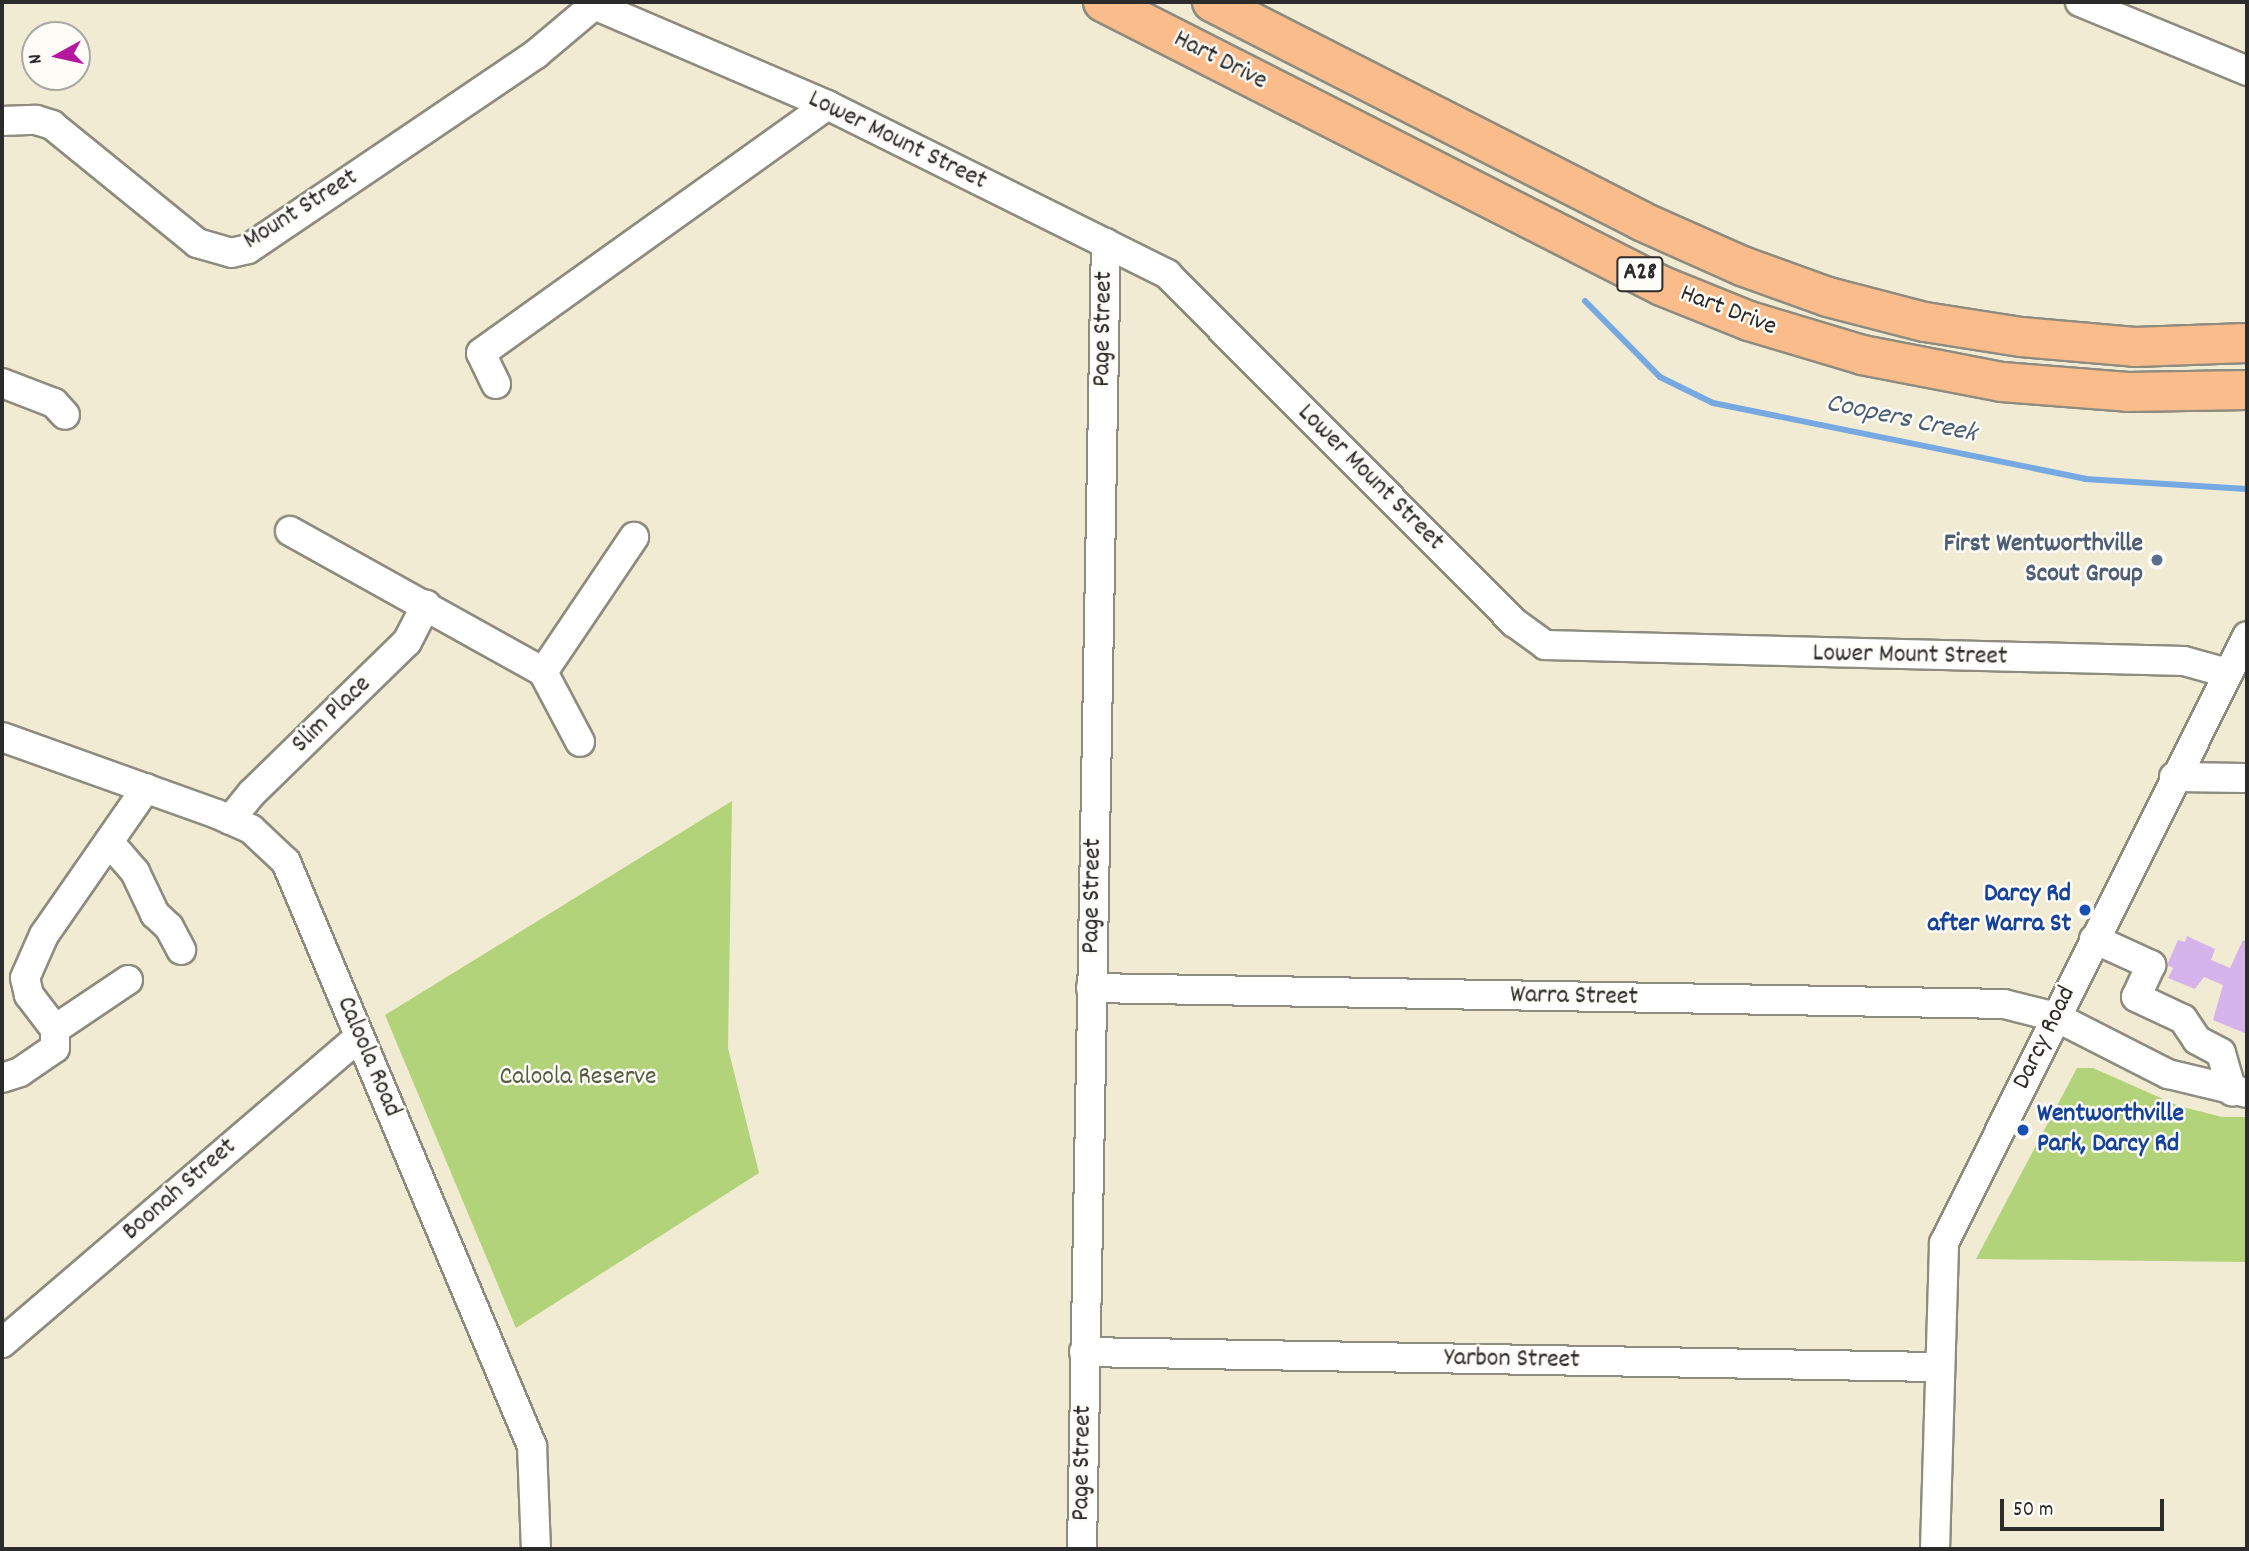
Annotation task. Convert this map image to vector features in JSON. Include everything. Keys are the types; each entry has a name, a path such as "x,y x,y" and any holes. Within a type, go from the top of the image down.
{"highway":[{"name":"Hart Drive","path":"1104,2 1662,286 1761,325 1862,355 2003,382 2128,392 2247,390"},
{"name":"Hart Drive","path":"1212,2 1641,221 1742,267 1828,297 1925,322 2021,337 2135,347 2247,343"}],"street":[{"path":"2080,2 2247,71"},
{"name":"Lower Mount Street","path":"590,4 827,105 1167,274 1515,623 1545,645 2184,661 2228,673"},
{"name":"Mount Street","path":"2,121 26,119 52,125 197,243 231,253 248,249 537,54 590,4"},
{"path":"496,384 481,353 827,105"},
{"name":"Page Street","path":"1082,1549 1106,243"},
{"path":"2,383 54,403 65,415"},
{"path":"290,531 543,672 580,743"},
{"path":"543,672 634,537"},
{"name":"Slim Place","path":"230,820 252,793 407,642 426,605"},
{"name":"Darcy Road","path":"1935,1549 1944,1243 2174,777 2247,636"},
{"name":"Caloola Road","path":"2,737 251,829 286,862 531,1446 536,1549"},
{"path":"2174,777 2247,778"},
{"path":"2,1078 20,1072 55,1048 55,1029 29,995 27,971 44,935 146,788"},
{"path":"109,842 135,872 155,914 169,927 181,950"},
{"path":"2094,939 2151,965 2136,997 2183,1019 2197,1041 2221,1053 2240,1092"},
{"path":"55,1029 128,980"},
{"name":"Warra Street","path":"1091,988 2004,1004 2056,1017 2168,1074 2240,1092"},
{"name":"Boonah Street","path":"2,1343 359,1037"},
{"name":"Yarbon Street","path":"1084,1352 1939,1367"}],"green space":[{"name":"Caloola Reserve","path":"732,801 728,1048 759,1173 516,1328 385,1015"},
{"path":"2077,1068 2093,1068 2179,1106 2222,1117 2247,1117 2246,1262 1976,1259"}],"building":[{"path":"2187,936 2215,949 2211,960 2230,968 2243,940 2247,942 2247,1034 2213,1020 2223,985 2204,977 2195,989 2168,978 2173,968 2167,965 2178,940 2185,942"}],"waterway":[{"name":"Coopers Creek","path":"1585,301 1660,377 1713,403 2085,479 2247,489"}],"place":[{"name":"First Wentworthville Scout Group","path":"2157,560"},
{"name":"Darcy Rd after Warra St","path":"2085,910"},
{"name":"Wentworthville Park, Darcy Rd","path":"2023,1130"}]}
